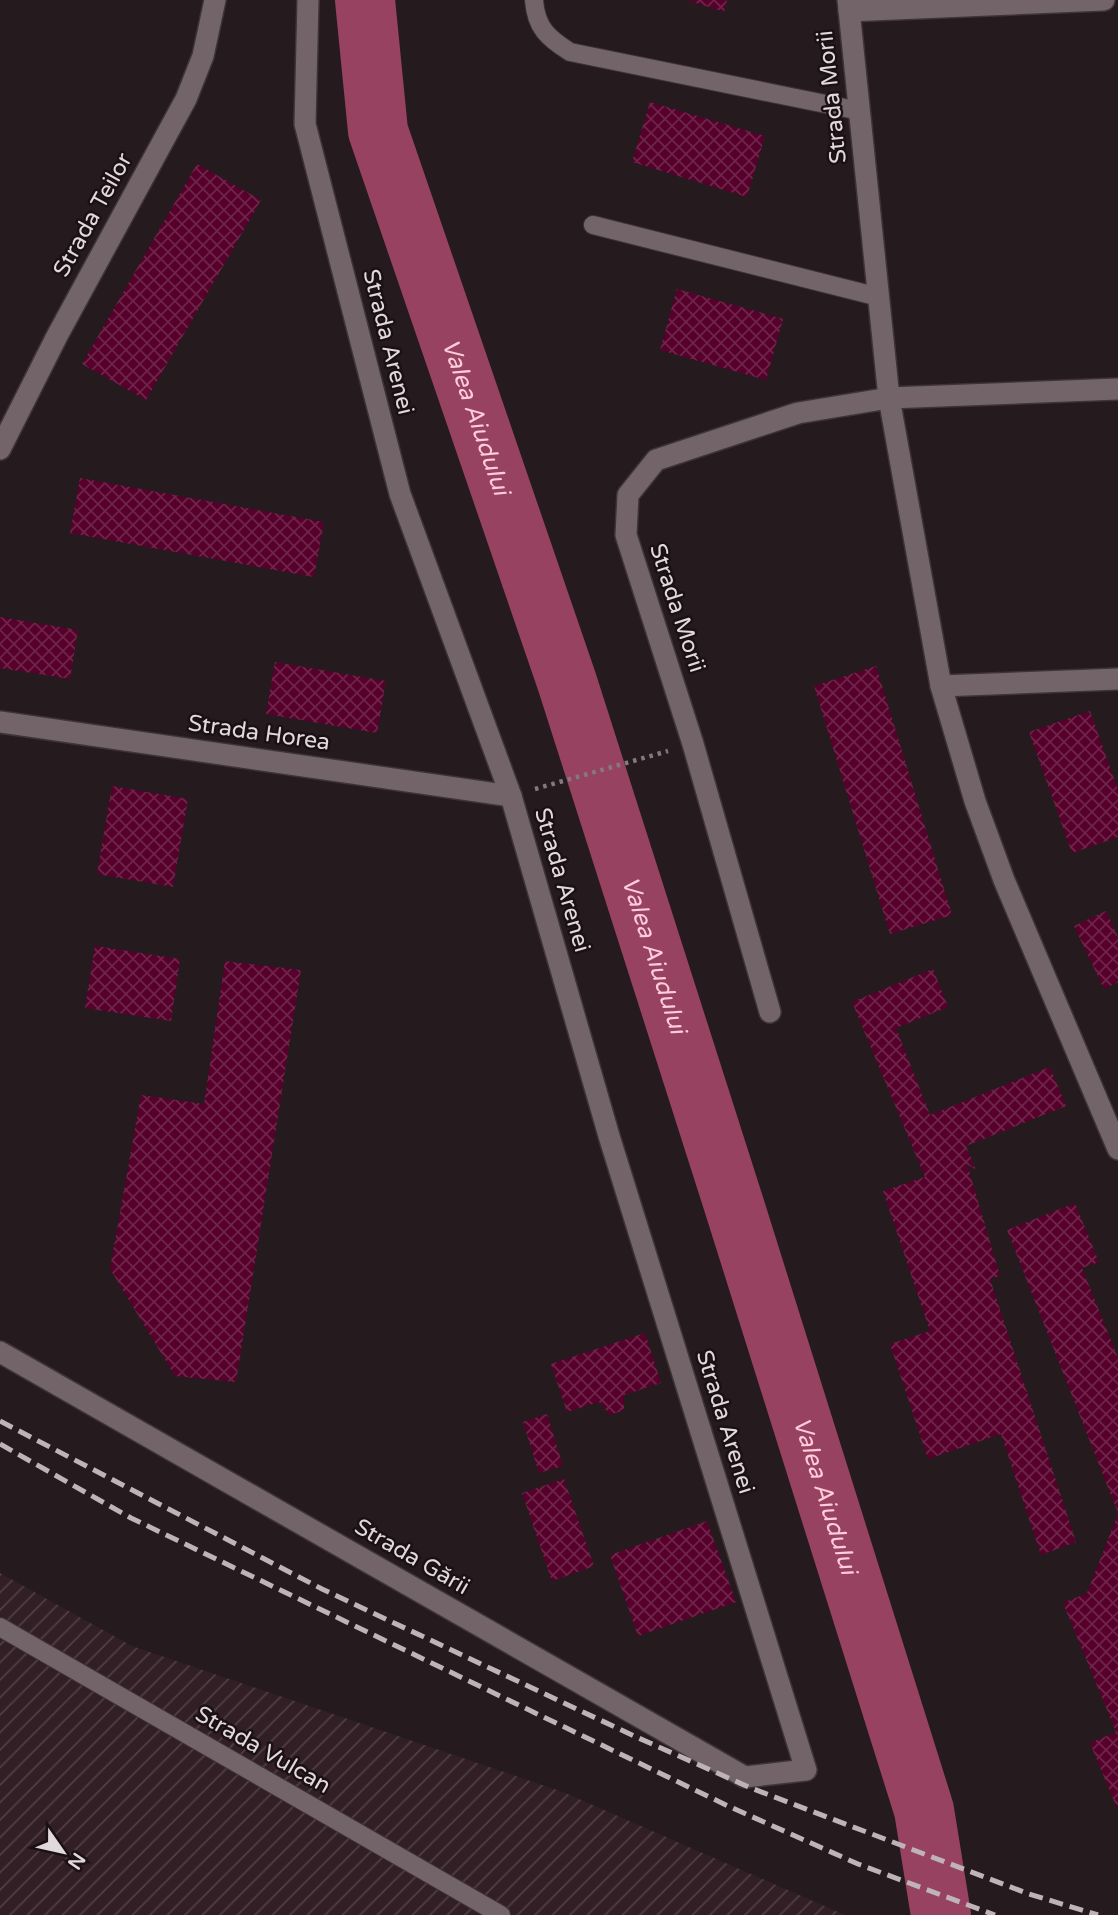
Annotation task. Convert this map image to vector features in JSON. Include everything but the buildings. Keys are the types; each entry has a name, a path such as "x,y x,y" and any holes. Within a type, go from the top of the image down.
{"street":[{"name":"Strada Teilor","path":"0,449 57,336 186,99 203,56 215,0"},
{"name":"Strada Arenei","path":"308,0 304,124 400,494 510,796 608,1136 806,1770"},
{"path":"849,5 1104,0"},
{"name":"Strada Morii","path":"849,5 889,398 941,687 968,779 1004,880 1114,1128 1118,1149"},
{"path":"889,398 1118,389"},
{"name":"Strada Morii","path":"770,1012 693,744 626,535 628,495 656,460 798,413 889,398"},
{"path":"941,687 1118,679"},
{"name":"Strada Horea","path":"0,722 510,796"},
{"name":"Strada Gării","path":"0,1352 745,1777 806,1770"}],"lane":[{"path":"534,0 535,12 548,38 570,51 860,111"},
{"path":"593,225 879,297"},
{"name":"Strada Vulcan","path":"0,1627 501,1915"}],"path":[{"path":"510,796 693,744"}],"shaded area":[{"path":"0,1573 132,1646 563,1792 845,1915 0,1915"}],"waterway":[{"name":"Valea Aiudului","path":"365,0 378,131 567,682 734,1205 924,1810 941,1915"}],"railway":[{"path":"0,1421 322,1589 634,1736 751,1788 1029,1894 1098,1915"},
{"path":"0,1444 131,1518 728,1806 858,1864 995,1915"}]}
